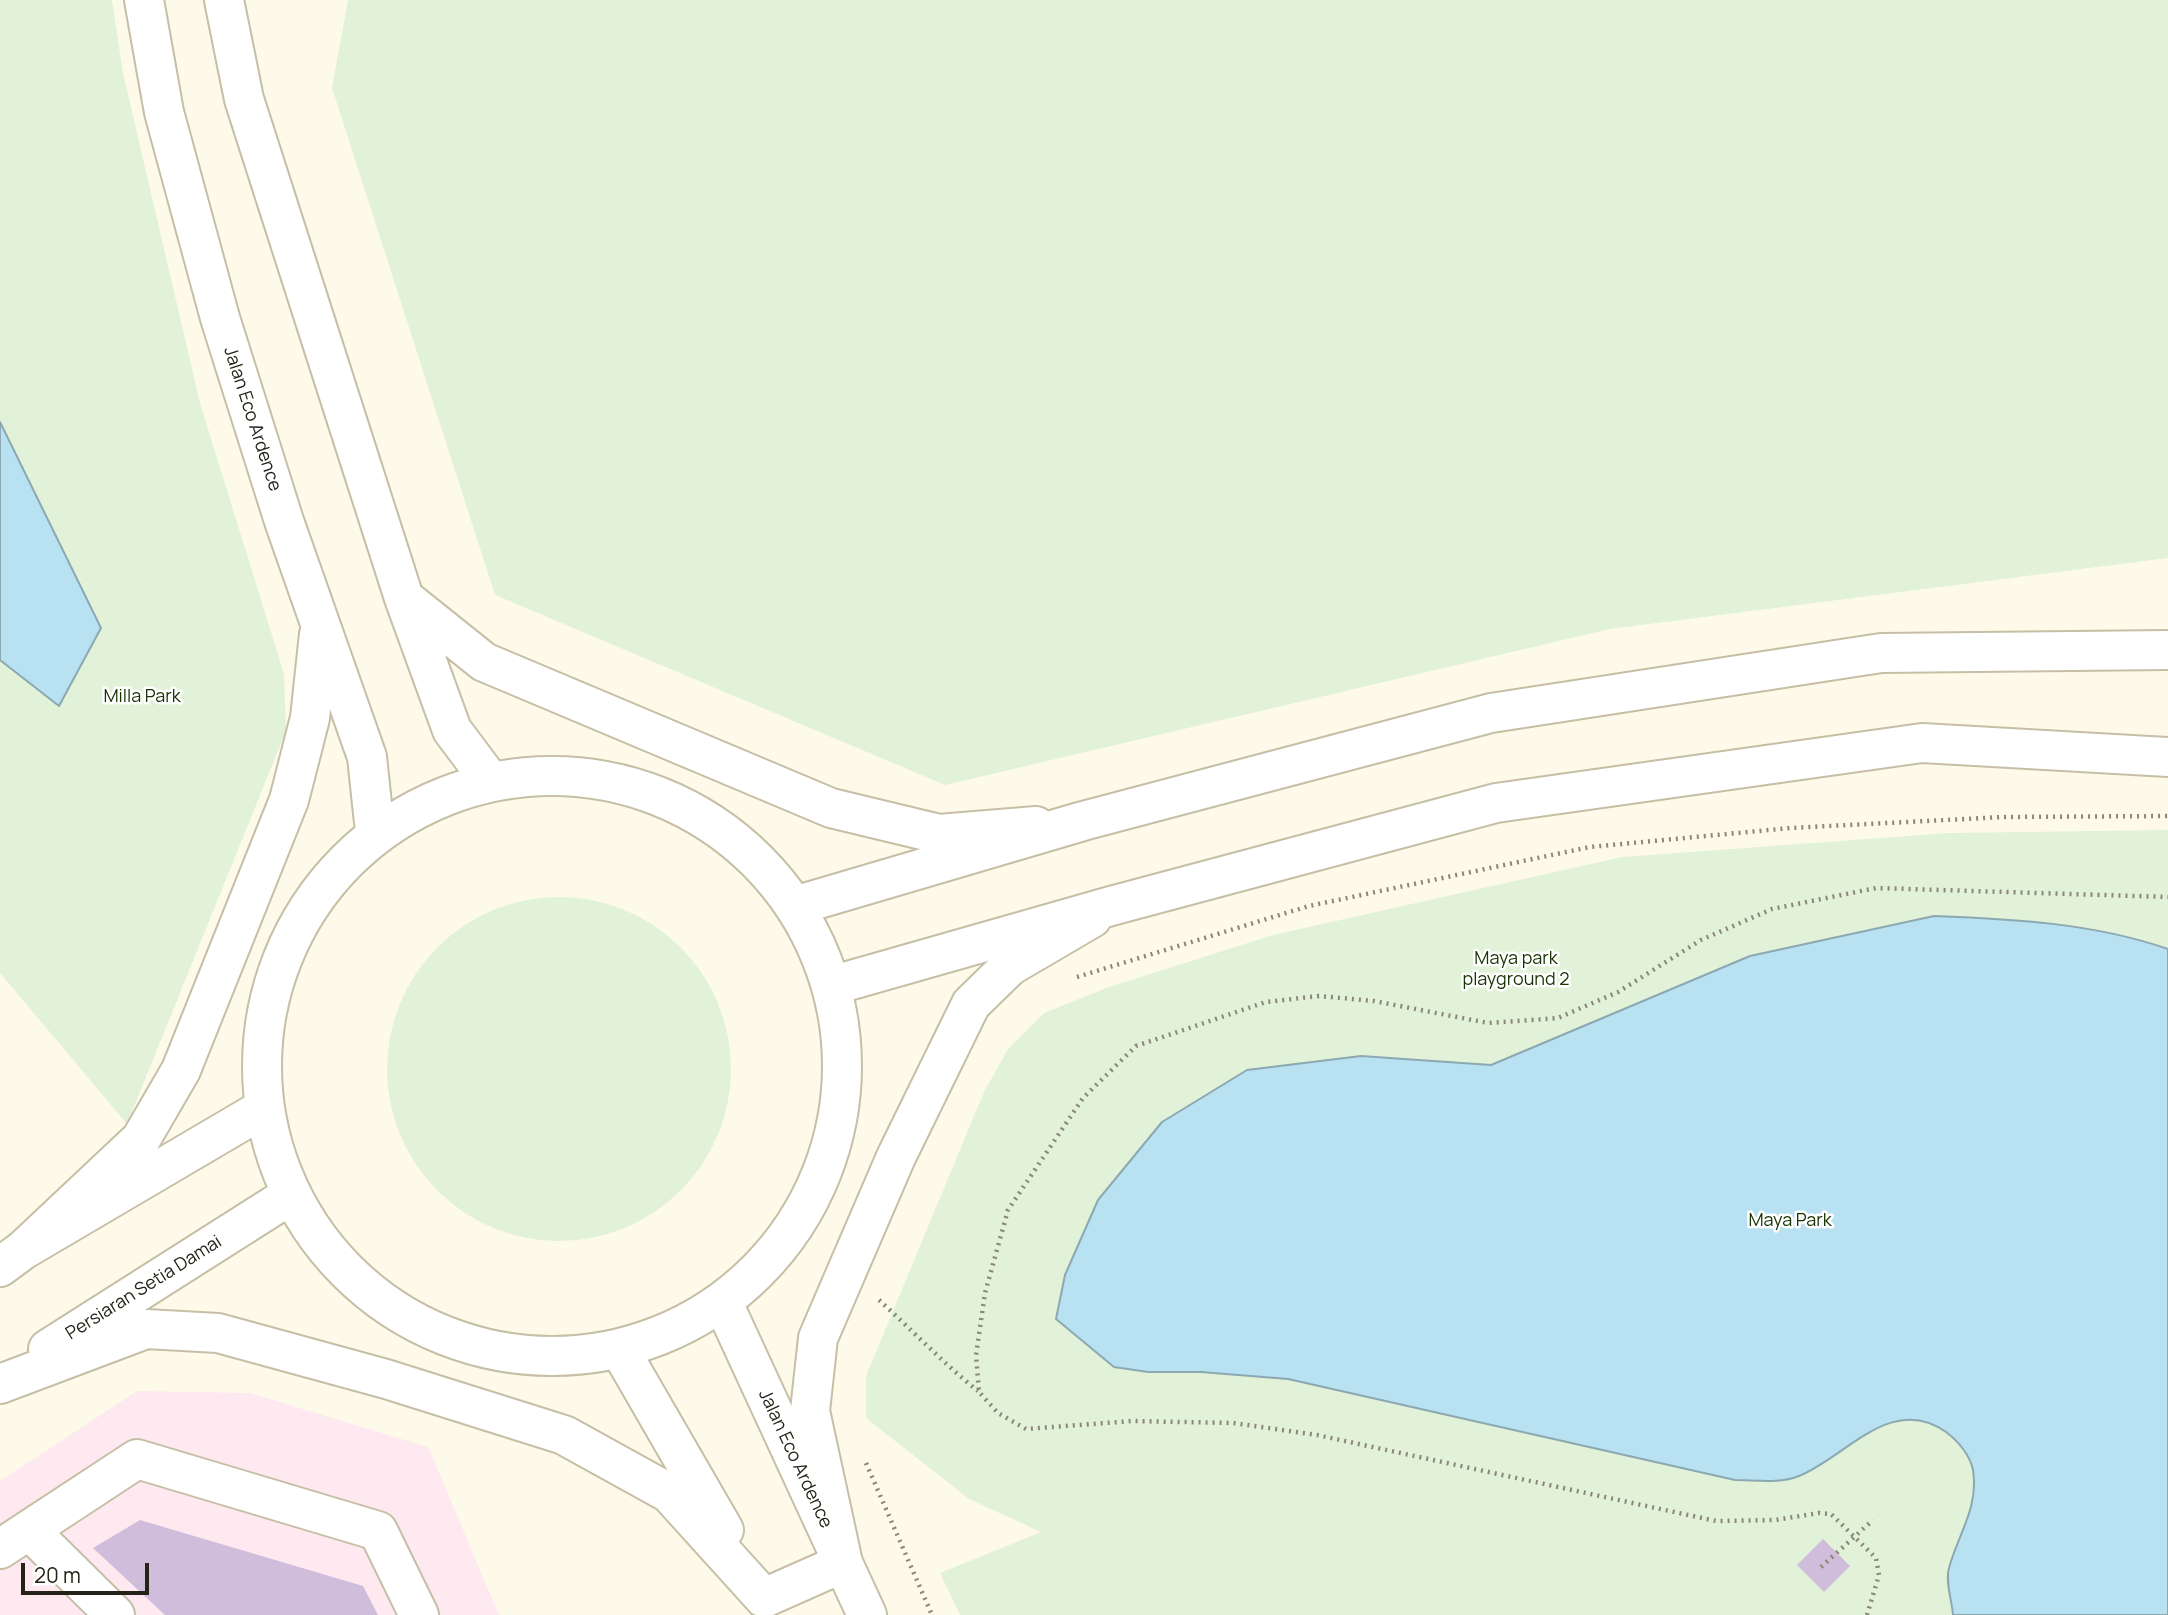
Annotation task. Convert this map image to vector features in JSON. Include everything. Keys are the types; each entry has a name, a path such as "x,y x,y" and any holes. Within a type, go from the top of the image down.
{"main road":[{"name":"Jalan Eco Ardence","path":"144,0 164,112 220,318 284,521 367,757 376,832"},
{"path":"224,0 244,99 404,598 452,730 491,782"},
{"path":"404,598 484,662 831,808 939,834 1083,821"},
{"path":"11,1258 141,1139 181,1070 289,800 310,718 320,622"},
{"path":"1937,652 2168,632"},
{"path":"798,905 1083,821 1491,713 1881,653 2168,650"},
{"path":"834,985 1111,906 1496,803 1922,743 2168,734"},
{"path":"1922,743 2168,757"},
{"path":"555,774 649,790 733,835 798,905 834,985 846,1073 829,1162 788,1241 723,1303 620,1350 522,1357 427,1331 346,1275 289,1196 261,1110 264,1005 304,909 376,832 433,800 491,782 555,774"},
{"path":"768,1606 843,1563 810,1411 818,1338 896,1157 971,1004 1010,965 1111,906"},
{"path":"11,1258 261,1110"},
{"name":"Persiaran Setia Damai","path":"0,1381 289,1196"},
{"name":"Jalan Eco Ardence","path":"723,1303 867,1615"},
{"path":"0,1381 146,1329 218,1333 373,1376 564,1435 669,1493 768,1606"},
{"path":"620,1350 768,1606"},
{"path":"115,1615 15,1539 136,1459 378,1531 419,1615"}],"path":[{"path":"1075,978 1309,906 1590,847 1790,828 2004,817 2168,817"},
{"path":"979,1392 976,1355 985,1293 1008,1210 1083,1098 1136,1046 1266,1002 1319,996 1374,1001 1488,1023 1558,1018 1618,992 1701,940 1772,909 1877,888 2168,897"},
{"path":"870,1309 875,1297 926,1342 945,1365 979,1392 998,1413 1026,1429 1132,1421 1233,1423 1317,1435 1716,1521 1775,1520 1819,1513 1831,1514 1876,1558 1879,1575 1867,1615"},
{"path":"861,1451 932,1615"},
{"path":"1821,1567 1873,1520"}],"shaded area":[{"path":"137,1391 250,1393 428,1447 499,1615 0,1615 0,1481"}],"green space":[{"name":"Milla Park","path":"0,0 112,0 123,73 200,403 284,674 286,731 127,1124 0,973"},
{"path":"348,0 2168,0 2168,558 1610,629 945,785 495,595 332,88"},
{"name":"Maya Park","path":"2168,830 2168,1615 960,1615 940,1573 1041,1532 969,1499 866,1418 866,1376 984,1092 1008,1049 1044,1013 1109,987 1273,935 1622,857 1949,833"},
{"path":"559,897 593,900 625,910 655,926 681,947 702,973 718,1003 728,1035 731,1069 728,1103 718,1135 702,1165 681,1191 655,1212 625,1228 593,1238 559,1241 525,1238 493,1228 463,1212 437,1191 416,1165 400,1135 390,1103 387,1069 390,1035 400,1003 416,973 437,947 463,926 493,910 525,900"}],"water":[{"path":"0,422 101,628 59,706 0,660"},
{"path":"1934,916 2023,921 2082,928 2140,940 2168,949 2168,1615 1953,1615 1948,1573 1973,1497 1973,1470 1966,1454 1955,1440 1926,1422 1906,1420 1888,1424 1870,1432 1799,1476 1776,1481 1735,1480 1288,1379 1201,1372 1148,1372 1114,1367 1056,1319 1065,1275 1098,1200 1162,1122 1247,1070 1361,1056 1491,1065 1750,956"}],"building":[{"path":"140,1520 363,1586 378,1615 165,1615 93,1548"},
{"path":"1823,1539 1850,1566 1824,1592 1797,1565"}],"park label":[{"name":"Maya park playground 2","path":"1516,969"}]}
